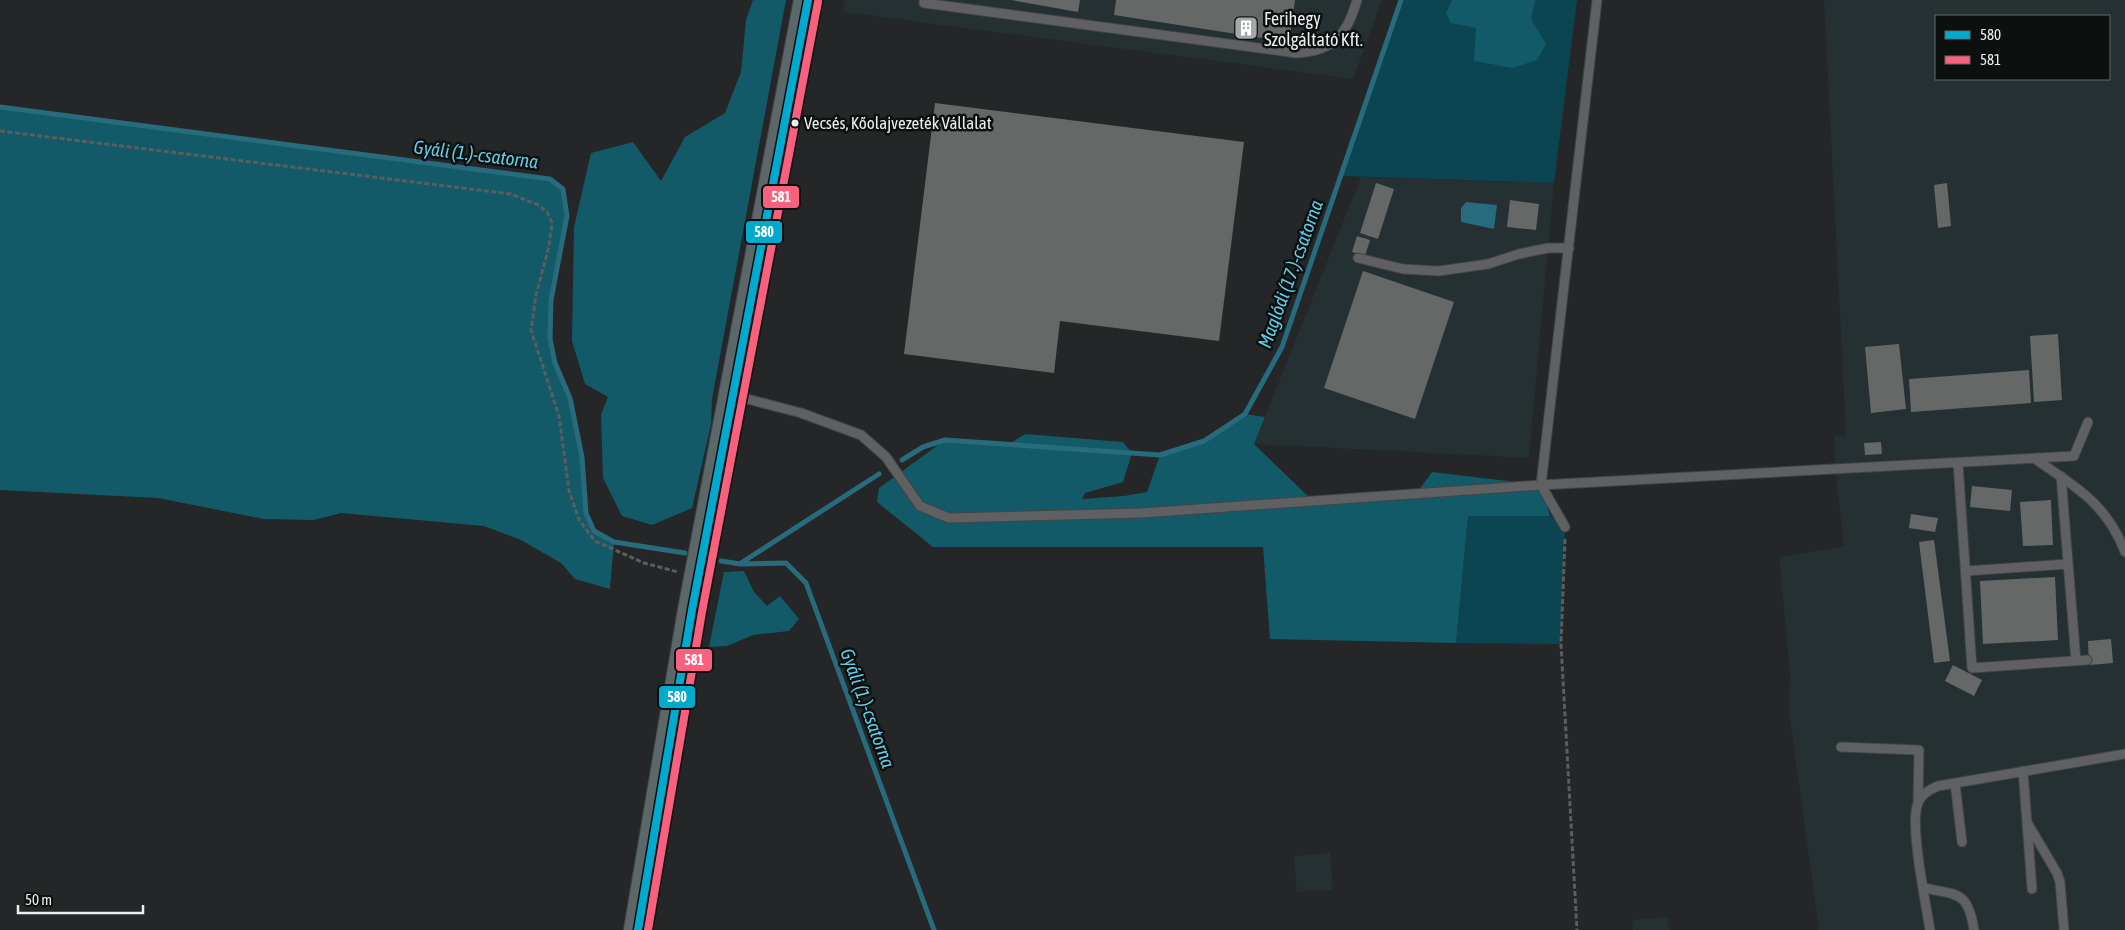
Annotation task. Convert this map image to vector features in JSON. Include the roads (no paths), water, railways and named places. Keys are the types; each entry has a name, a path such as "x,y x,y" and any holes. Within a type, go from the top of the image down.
{"main road":[{"path":"638,930 692,610 808,0"}],"lane":[{"path":"924,0 924,3 1296,53 1311,52 1337,41 1346,30 1357,0"},
{"path":"1565,527 1541,485 1597,0"},
{"path":"1358,258 1404,269 1438,270 1488,264 1548,248 1569,248"},
{"path":"734,395 801,413 862,435 886,457 920,506 950,518 1141,513 1541,485 2074,456 2088,422"},
{"path":"2035,459 2077,486 2096,504 2115,530 2125,552"},
{"path":"1958,463 1972,668 2087,660"},
{"path":"2061,476 2076,661"},
{"path":"1966,571 2068,564"},
{"path":"1841,747 1919,750 1918,801 1914,821 1930,930"},
{"path":"1918,801 1930,790 1938,786 2125,754"},
{"path":"2023,771 2032,889"},
{"path":"1955,783 1962,842"},
{"path":"2026,821 2057,873 2060,882 2064,930"},
{"path":"1924,888 1961,897 1970,908 1974,930"}],"waterway":[{"name":"Maglódi (17.)-csatorna","path":"902,460 923,447 945,440 1160,455 1204,441 1245,414 1282,347 1401,0"},
{"name":"Gyáli (1.)-csatorna","path":"0,107 550,179 563,189 567,216 551,300 550,339 555,363 570,398 582,457 586,513 594,531 614,542 685,553"},
{"name":"Maglódi (17.)-csatorna","path":"741,563 879,474"},
{"name":"Gyáli (1.)-csatorna","path":"721,561 740,564 786,563 806,583 934,930"}],"place":[{"name":"Ferihegy Szolgáltató Kft.","path":"1246,28"},
{"name":"Vecsés, Kőolajvezeték Vállalat","path":"795,123"}]}
